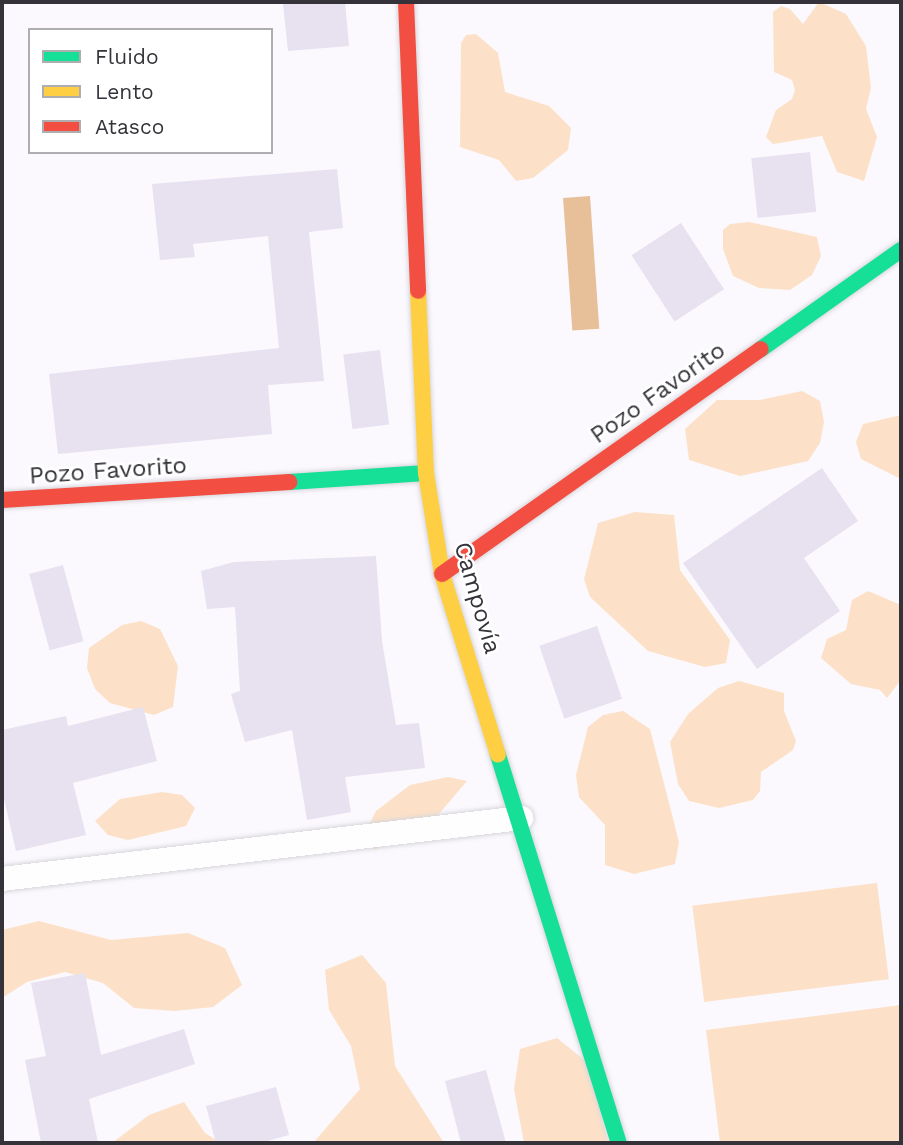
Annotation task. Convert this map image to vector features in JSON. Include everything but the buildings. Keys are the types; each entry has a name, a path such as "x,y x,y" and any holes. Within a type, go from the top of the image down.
{"street":[{"name":"Campovía","path":"406,2 426,473 442,574 521,818 619,1143"},
{"name":"Pozo Favorito","path":"442,574 901,250"},
{"name":"Pozo Favorito","path":"2,500 426,473"}],"lane":[{"path":"2,879 521,818"}],"shaded area":[{"path":"819,2 846,14 866,46 871,88 866,109 877,137 864,181 837,172 822,136 773,144 766,137 776,110 792,99 795,90 792,80 774,72 773,12 781,6 790,9 803,24"},
{"path":"476,34 498,53 505,92 549,106 571,128 568,150 533,178 516,181 499,160 460,147 461,43 466,35"},
{"path":"590,196 599,329 572,331 563,198"},
{"path":"749,222 817,237 821,256 812,275 790,290 759,288 733,276 723,249 723,230 730,224"},
{"path":"802,391 820,401 824,422 820,443 808,461 740,476 689,460 685,429 717,400 760,400"},
{"path":"901,415 901,479 861,459 856,442 863,424"},
{"path":"635,512 674,515 680,570 730,640 726,663 705,667 648,651 590,597 584,579 598,523"},
{"path":"868,591 901,605 901,680 887,698 880,690 851,684 821,658 827,639 846,630 852,600"},
{"path":"141,621 160,629 178,666 173,707 154,715 110,703 95,689 87,668 89,648 122,625"},
{"path":"739,681 784,693 784,711 796,741 793,750 761,772 760,791 753,800 719,808 689,801 678,784 670,742 688,714 718,688"},
{"path":"623,711 650,729 679,842 675,864 634,874 605,865 605,825 579,797 576,775 588,727 603,715"},
{"path":"448,777 467,781 427,828 374,850 366,831 376,811 410,785"},
{"path":"162,792 182,795 195,808 186,826 128,840 108,835 95,821 120,799"},
{"path":"877,883 889,979 704,1002 692,906"},
{"path":"39,921 111,940 188,933 225,948 242,985 213,1007 175,1011 134,1008 103,983 65,972 27,982 2,998 2,930"},
{"path":"362,955 386,983 395,1066 444,1143 313,1143 360,1089 351,1046 329,1010 325,970"},
{"path":"901,1005 901,1143 720,1143 706,1030"},
{"path":"557,1038 588,1063 608,1143 524,1143 514,1089 520,1049"},
{"path":"184,1102 205,1133 221,1143 112,1143 149,1115"}],"traffic: fast":[{"path":"761,349 901,250"},
{"path":"289,482 426,473"},
{"path":"498,755 619,1143"}],"traffic: slow":[{"path":"418,291 426,473 442,574 498,755"}],"traffic: jam":[{"path":"406,2 418,291"},
{"path":"442,574 761,349"},
{"path":"2,500 289,482"}]}
